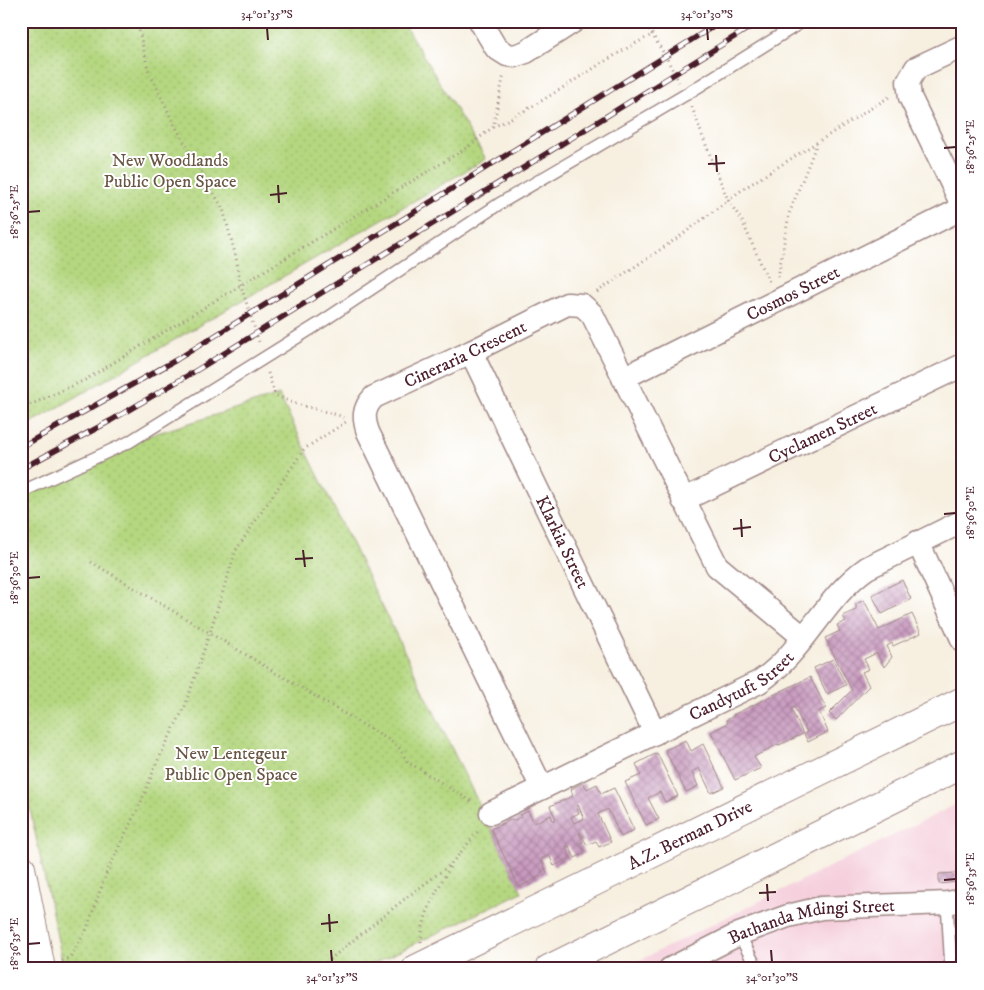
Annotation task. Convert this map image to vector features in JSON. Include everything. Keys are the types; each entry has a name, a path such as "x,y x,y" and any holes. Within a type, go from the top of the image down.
{"main road":[{"name":"A.Z. Berman Drive","path":"418,958 963,701"},
{"path":"549,969 963,764"},
{"path":"21,868 50,966"}],"street":[{"path":"480,21 496,48 507,55 514,56 526,52 574,21"},
{"path":"963,46 916,68 908,82 910,97 963,208"},
{"name":"Cosmos Street","path":"623,378 963,208"},
{"name":"Cineraria Crescent","path":"356,415 374,397 471,352 567,304 582,305"},
{"path":"582,305 592,314 717,566 803,637"},
{"name":"Klarkia Street","path":"471,352 654,733"},
{"name":"Cyclamen Street","path":"684,500 963,365"},
{"path":"356,415 364,421 542,788"},
{"name":"Candytuft Street","path":"491,813 759,682 780,666 856,576 867,568 963,521"},
{"path":"918,542 963,640"},
{"name":"Bathanda Mdingi Street","path":"670,969 739,934 788,916 821,908 955,901"}],"lane":[{"path":"21,492 129,442 326,319 499,204 685,95 803,21"},
{"path":"951,969 955,901"},
{"path":"739,934 757,969"}],"path":[{"path":"137,21 148,69 174,124 223,209 236,257 241,286 265,357 274,395 294,403 341,416 356,415"},
{"path":"644,21 692,105 728,200 742,221 768,277 771,290 780,274 789,214 818,142"},
{"path":"21,409 85,380 468,147 493,127 515,117 627,47 652,35"},
{"path":"493,127 507,55"},
{"path":"582,305 594,294 679,237 728,200 887,98 895,96 910,97"},
{"path":"50,966 70,957 86,931 106,874 141,802 157,762 185,706 236,550 304,448 356,415"},
{"path":"91,562 397,745 408,762 491,813 475,838 451,864 402,900 318,969"},
{"path":"418,958 422,927 451,864"}],"shaded area":[{"path":"963,801 963,969 622,969"}],"green space":[{"name":"New Woodlands Public Open Space","path":"21,21 402,21 486,159 21,429"},
{"name":"New Lentegeur Public Open Space","path":"279,395 522,892 363,969 64,969 21,767 21,492 129,442"}],"building":[{"path":"902,580 911,599 882,614 872,595"},
{"path":"864,600 879,630 912,614 921,633 893,646 892,643 887,646 892,657 884,667 877,653 864,659 869,669 862,672 869,686 836,720 829,713 852,690 825,638 840,631 837,625 846,621 843,616 856,610 856,604"},
{"path":"833,659 846,685 827,694 814,668"},
{"path":"810,677 826,708 819,711 828,732 808,742 804,734 807,732 794,707 791,709 803,734 778,744 754,757 761,768 735,780 711,732 728,723 726,720 733,715"},
{"path":"686,740 691,751 703,744 724,787 711,793 699,768 692,772 698,786 686,792 665,750"},
{"path":"657,753 678,796 665,802 660,792 648,798 659,819 646,825 625,782 641,775 636,764"},
{"path":"583,783 587,789 597,784 601,794 614,788 634,830 621,837 608,809 598,814 611,842 599,847 596,841 587,845 580,832 583,842 580,843 585,853 575,858 569,846 566,847 570,858 554,866 549,855 541,859 547,873 519,887 491,829 512,819 513,821 528,811 534,823 551,815 553,821 556,819 550,806 573,796 571,789","holes":["578,805 584,819 574,823 571,817 579,813 576,806"]},
{"path":"956,873 957,882 939,884 939,874"}],"railway":[{"path":"21,447 176,360 722,21"},
{"path":"21,469 110,421 197,370 760,21"}]}
